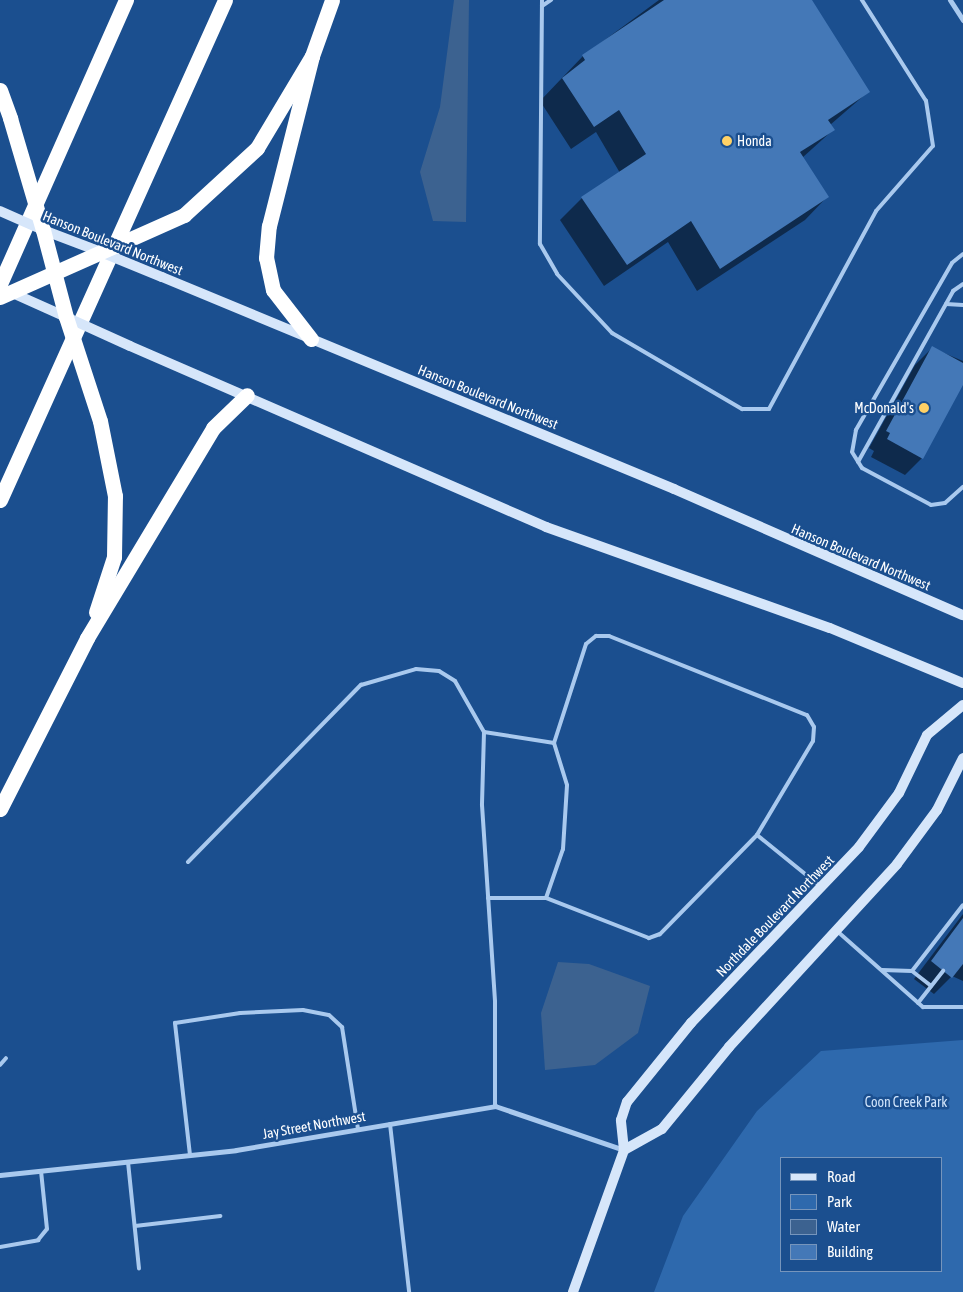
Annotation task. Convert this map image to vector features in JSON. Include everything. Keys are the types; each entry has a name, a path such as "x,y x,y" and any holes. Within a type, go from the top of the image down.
{"highway":[{"path":"3,290 126,0"},
{"path":"0,500 225,0"},
{"path":"311,339 273,290 266,258 269,226 312,56 332,0"},
{"path":"3,290 54,272 184,215 257,148 312,56"},
{"path":"0,90 43,230 66,317 100,420 116,496 114,557 88,638"},
{"path":"0,809 88,638 213,428 247,395"}],"main road":[{"name":"Hanson Boulevard Northwest","path":"0,211 311,339 963,615"},
{"path":"3,290 546,527 830,628 963,683"},
{"name":"Northdale Boulevard Northwest","path":"573,1292 624,1150 621,1120 627,1102 655,1064 822,887 881,820 927,735 963,705"},
{"path":"624,1150 662,1129 729,1047 918,837 963,758"}],"street":[{"path":"950,0 963,20"},
{"name":"Jay Street Northwest","path":"0,1175 190,1155 494,1106 624,1150"}],"lane":[{"path":"542,0 540,244 557,274 612,333 742,409 769,408 876,211 933,146 926,101 862,0"},
{"path":"542,6 551,0"},
{"path":"963,254 952,263 856,430 852,452 858,462 931,506 945,503 959,494 963,486"},
{"path":"858,462 946,304 963,284"},
{"path":"946,304 963,305"},
{"path":"488,898 546,898 649,938 660,934 757,835 813,741 814,727 807,715 609,636 596,636 586,644 554,744 567,786 563,849 546,898"},
{"path":"188,862 361,685 402,671 439,671 466,694 484,732 482,805 495,1002 494,1106"},
{"path":"484,732 554,744"},
{"path":"757,835 822,887"},
{"path":"912,971 963,905"},
{"path":"836,930 918,1003 934,1009 963,1006"},
{"path":"882,970 912,971 931,986"},
{"path":"918,1003 943,971"},
{"path":"190,1155 175,1023 240,1013 303,1010 329,1015 342,1026 358,1129"},
{"path":"0,1065 6,1058"},
{"path":"390,1124 409,1292"},
{"path":"128,1162 139,1268"},
{"path":"0,1247 38,1240 47,1229 41,1171"},
{"path":"135,1226 220,1216"}],"green space":[{"name":"Coon Creek Park","path":"963,1040 963,1292 654,1292 683,1216 757,1111 821,1051"}],"water":[{"path":"454,0 469,0 466,222 433,221 420,172 440,107"},
{"path":"558,962 589,964 650,986 638,1033 595,1065 545,1070 541,1013"}],"building":[{"name":"Honda","path":"664,0 812,0 870,92 828,120 835,130 800,152 829,197 720,269 691,221 627,265 581,197 646,154 619,110 594,127 562,78 585,60 582,55"},
{"name":"McDonald's","path":"932,346 963,363 963,385 923,459 887,439 890,433 886,431"},
{"path":"963,918 963,964 952,978 931,961"}],"place":[{"name":"Honda","path":"727,141"},
{"name":"McDonald's","path":"924,408"}]}
